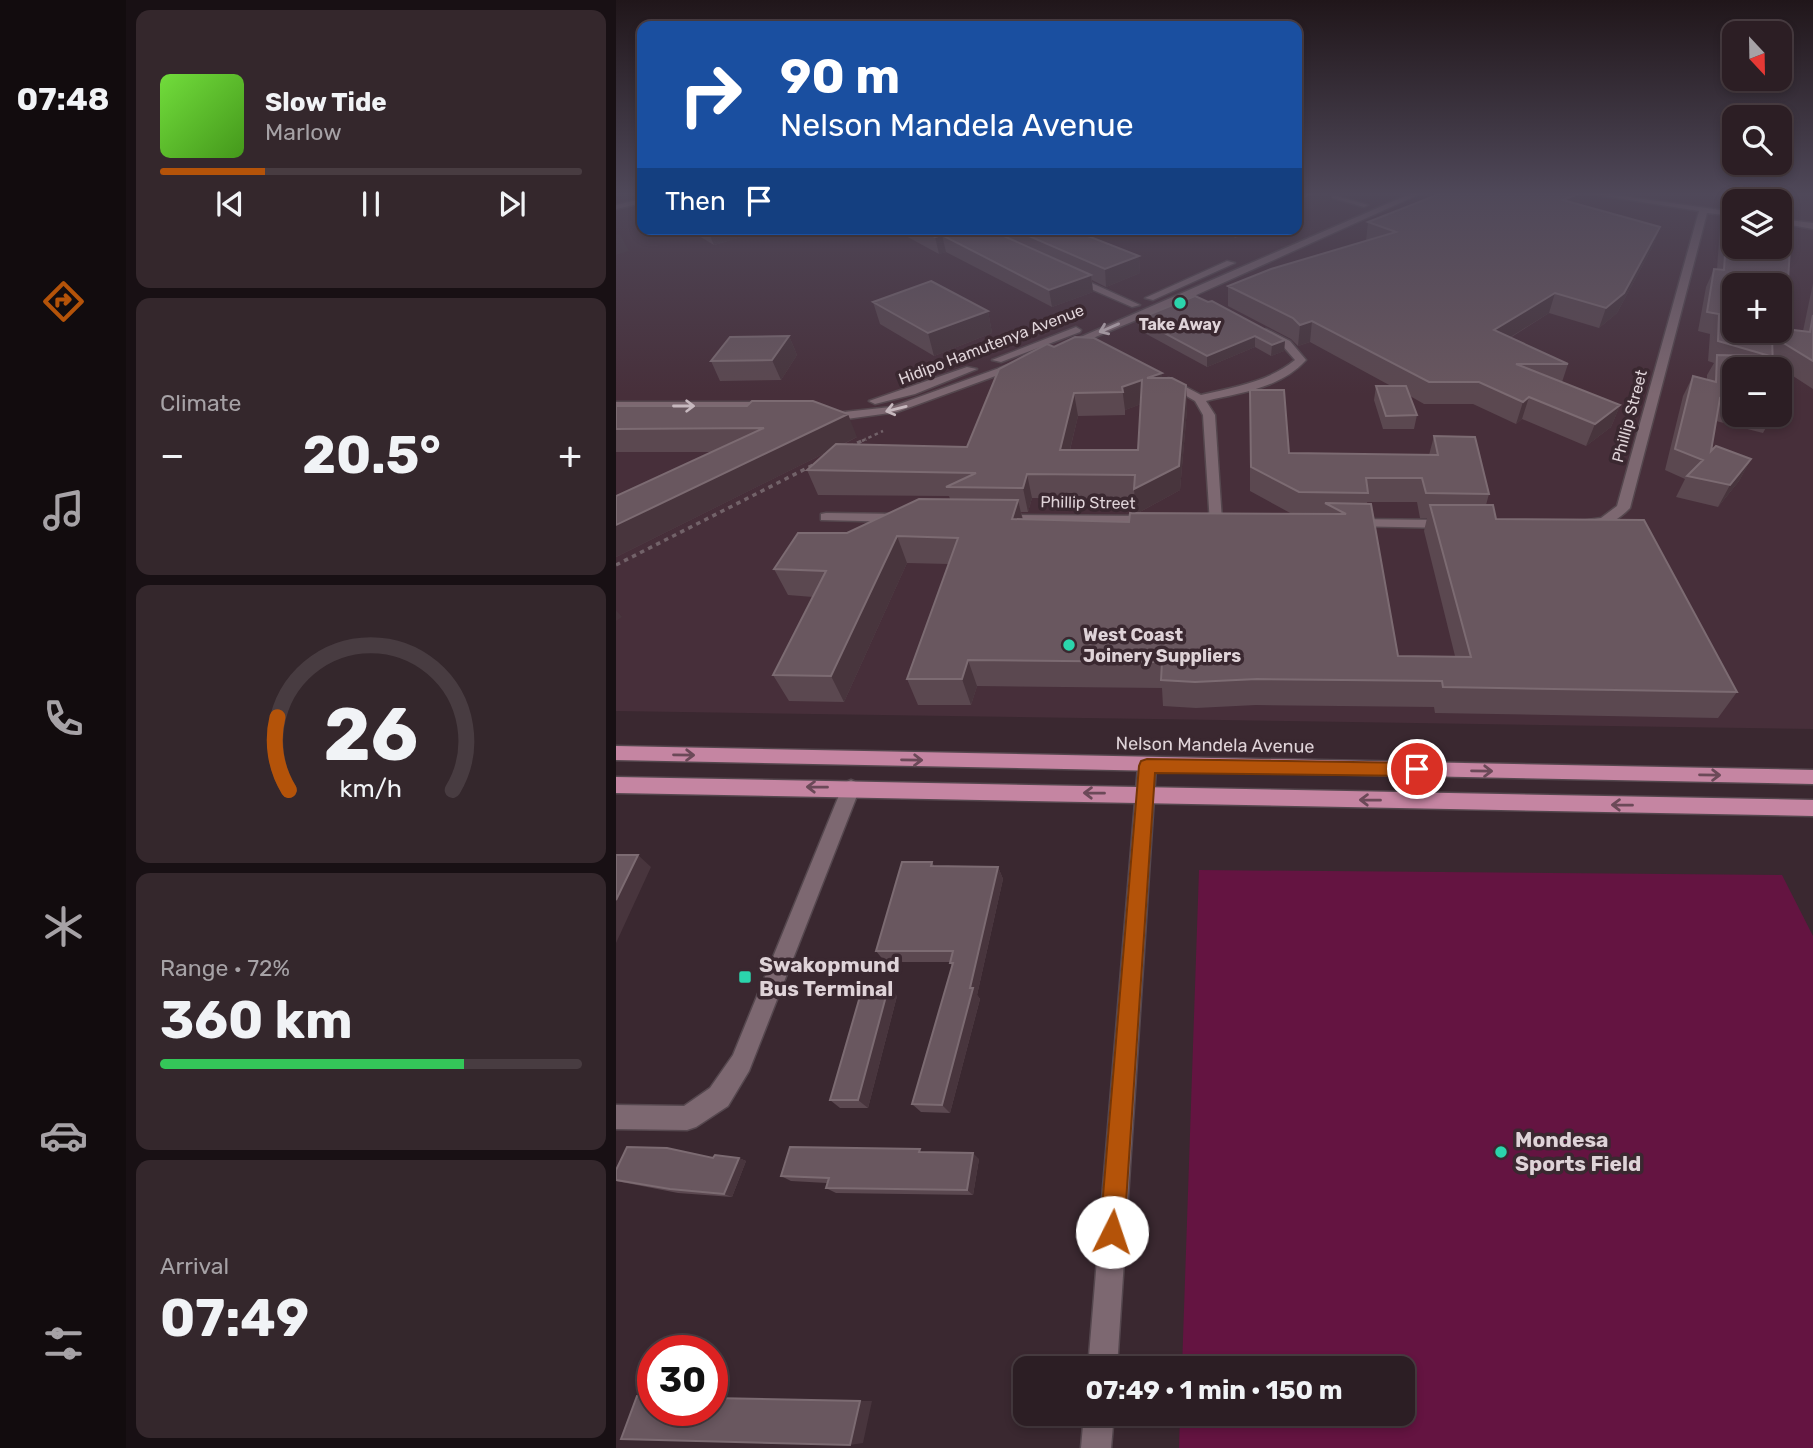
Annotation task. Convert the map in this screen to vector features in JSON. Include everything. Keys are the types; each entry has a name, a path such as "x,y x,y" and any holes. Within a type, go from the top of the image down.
{"main road":[{"name":"Nelson Mandela Avenue","path":"616,753 1147,766 1813,777"},
{"path":"616,785 1813,808"}],"street":[{"name":"Hidipo Hamutenya Avenue","path":"824,406 889,399 1071,332 1237,261"},
{"name":"Hidipo Hamutenya Avenue","path":"809,418 865,415 915,404 1089,342 1265,261"},
{"name":"Phillip Street","path":"1572,526 1605,521 1623,508 1690,261"},
{"path":"1061,272 1135,305"},
{"path":"1191,294 1203,300"},
{"path":"1199,399 1289,373 1301,360 1286,343 1250,324"},
{"path":"1071,332 1089,342"},
{"path":"1152,373 1199,399 1209,415 1215,521"},
{"path":"616,406 783,406"},
{"path":"616,417 768,417"},
{"path":"826,517 909,518"},
{"name":"Phillip Street","path":"993,519 1174,521"},
{"path":"1339,523 1462,524"},
{"path":"1103,1356 1147,766"},
{"path":"616,1117 687,1118 719,1097 741,1063 851,788"},
{"path":"1096,1448 1098,1426"}],"path":[{"name":"Hidipo Hamutenya Avenue","path":"847,448 886,430 915,404"},
{"path":"616,565 822,460"}],"shaded area":[{"path":"616,261 1813,261 1813,729 616,711"},
{"name":"Mondesa Sports Field","path":"1199,870 1782,875 1813,936 1813,1448 1179,1448 1180,1426 1415,1426 1415,1356 1182,1356"}],"building":[{"path":"992,261 1059,261 1091,275 1049,290"},
{"path":"1086,261 1127,261 1105,269"},
{"path":"1299,261 1642,261 1624,293 1606,308 1555,293 1494,330 1568,364 1516,364 1620,405 1595,424 1529,397 1523,402 1479,382 1429,382 1312,321 1300,325 1293,318 1228,286"},
{"path":"1725,261 1789,261 1788,273 1722,273 1722,342 1718,341 1719,314 1707,312 1714,269 1724,270"},
{"path":"931,281 988,311 928,333 873,302"},
{"path":"1195,296 1212,301 1285,340 1272,345 1255,336 1207,356 1138,319"},
{"path":"1813,315 1813,361 1783,343 1792,343 1792,330 1810,332"},
{"path":"789,336 772,360 711,361 730,337"},
{"path":"1075,337 1094,338 1162,373 1147,378 1172,378 1186,385 1179,466 1134,489 1135,475 1027,474 1023,488 946,487 976,473 807,470 836,444 967,447 999,369 1047,344 1054,347","holes":["1142,380 1138,450 1060,450 1074,393 1123,392 1122,387"]},
{"path":"1725,343 1772,343 1773,357 1722,357 1722,399 1711,451 1716,446 1751,459 1730,485 1687,476 1703,460 1675,449 1693,376 1716,382 1717,355 1770,356"},
{"path":"1376,386 1406,386 1417,415 1386,416"},
{"path":"1250,390 1284,390 1289,453 1438,455 1434,436 1475,437 1489,494 1426,493 1422,478 1366,478 1368,493 1299,492 1251,467"},
{"path":"752,401 813,401 848,414 616,525 616,496 764,428 616,429 616,406 747,406"},
{"path":"919,499 1018,500 1012,519 1129,522 1130,513 1346,514 1325,503 1371,504 1398,656 1471,657 1430,505 1493,505 1496,519 1644,520 1737,692 1443,687 1442,681 1257,679 1195,682 1161,680 1162,662 968,660 962,679 907,679 958,538 897,536 831,676 773,675 826,571 774,569 798,533 847,533"},
{"path":"616,855 638,855 616,900"},
{"path":"902,862 932,862 931,866 998,867 970,988 973,988 942,1105 912,1104 953,963 950,963 953,951 876,951"},
{"path":"889,985 858,1100 830,1100 863,986"},
{"path":"627,1147 667,1148 713,1158 715,1155 739,1158 724,1194 670,1189 616,1180 616,1170"},
{"path":"790,1147 920,1149 919,1152 973,1153 967,1190 826,1188 829,1178 781,1176"},
{"path":"637,1396 637,1426 728,1426 728,1398 860,1401 850,1445 621,1439"}],"place":[{"name":"Take Away","path":"1180,303"},
{"name":"West Coast Joinery Suppliers","path":"1069,645"},
{"name":"Swakopmund Bus Terminal","path":"745,977"},
{"name":"Mondesa Sports Field","path":"1501,1152"}],"route":[{"path":"1112,1232 1147,766 1417,769"}]}
